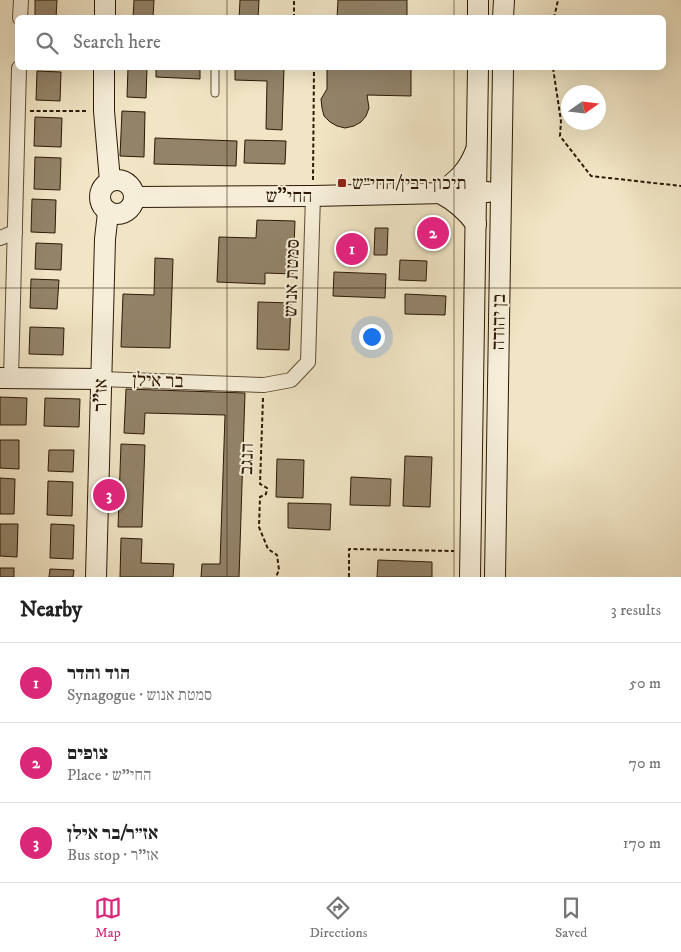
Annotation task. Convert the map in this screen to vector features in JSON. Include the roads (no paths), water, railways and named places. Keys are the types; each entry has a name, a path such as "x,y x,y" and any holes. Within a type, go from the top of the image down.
{"main road":[{"path":"105,15 106,0"},
{"path":"478,0 478,15"},
{"path":"504,0 504,15"},
{"path":"104,70 104,111 110,181"},
{"name":"בן יהודה","path":"470,577 478,70"},
{"name":"בן יהודה","path":"495,577 503,70"},
{"path":"476,224 453,199 440,192 463,174 471,164 478,146"},
{"path":"116,180 127,182 134,191 135,197 132,207 124,214 119,215 104,209 100,199 102,188 110,181 116,180"},
{"name":"החי\"ש","path":"135,197 313,196 502,191"},
{"name":"אז\"ר","path":"96,577 105,239 108,212"},
{"name":"בר אילן","path":"6,378 101,379"}],"street":[{"path":"20,15 21,0"},
{"path":"6,378 15,232 19,70"},
{"name":"סמטת אנוש","path":"308,362 313,196"},
{"path":"0,238 15,232"},
{"name":"בר אילן","path":"101,379 264,385 291,380 308,362"}],"lane":[{"path":"215,70 215,93"}],"place":[{"name":"תיכון רבין/החי״ש","path":"342,183"},
{"name":"צופים","path":"433,233"},
{"name":"הוד והדר","path":"352,249"},
{"name":"אז״ר/בר אילן","path":"109,495"}]}
